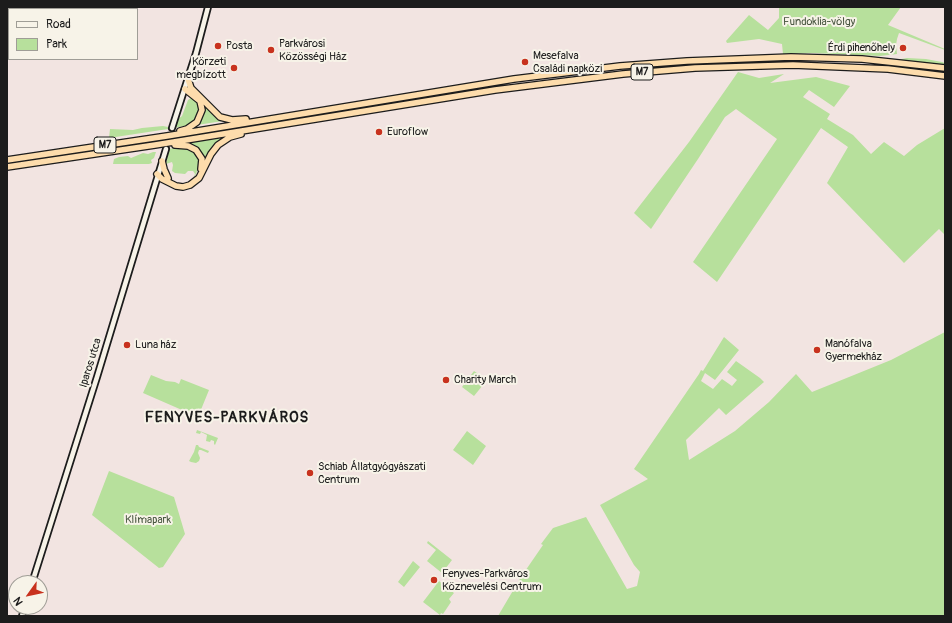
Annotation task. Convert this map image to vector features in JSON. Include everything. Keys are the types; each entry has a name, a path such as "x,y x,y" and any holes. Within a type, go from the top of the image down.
{"highway":[{"name":"M7","path":"7,160 167,136 514,79 620,66 769,57 862,59 945,68"},
{"name":"M7","path":"7,167 155,145 495,90 658,70 724,66 809,65 888,69 945,76"},
{"path":"167,136 187,129 194,125 199,119 202,105 193,93 188,79"},
{"path":"185,89 193,93 224,119 266,119"},
{"path":"183,95 193,93"},
{"path":"157,174 163,175 166,179 180,186 190,185 199,178 211,154 224,140 238,135 258,131 270,126"},
{"path":"155,145 188,146 196,150 200,156 202,167 194,180 188,183 175,183 166,179 155,183"},
{"path":"162,161 166,179"}],"street":[{"path":"172,128 203,30 208,7"},
{"name":"Iparos utca","path":"35,575 97,377 157,174 166,149"}],"green space":[{"name":"Fundoklia-völgy","path":"779,7 901,7 888,25 945,50 899,33 896,45 897,54 880,56 813,53 783,54 782,44 759,39 727,43 726,41 749,15 768,30 779,18"},
{"path":"907,58 926,59 942,62 945,63 945,65 896,60"},
{"path":"738,72 759,78 784,74 770,83 816,77 850,86 834,107 809,90 803,97 830,114 827,119 853,135 871,154 884,142 904,156 917,145 945,128 945,235 939,229 904,263 827,183 848,147 821,128 717,282 693,262 777,139 736,109 725,117 651,229 634,213 689,142"},
{"path":"192,97 199,103 199,116 190,125 174,128 177,120 182,116 188,100"},
{"path":"204,104 223,121 197,125 202,117"},
{"path":"163,126 168,127 168,129 109,138 110,129 133,130"},
{"path":"226,137 205,162 188,143 189,143"},
{"path":"184,147 193,151 198,158 199,166 196,174 193,178 195,174 193,171 188,171 185,174 175,173 172,171 172,162 166,164 169,149"},
{"path":"156,152 154,158 151,160 152,163 149,164 113,164 114,159 119,157 128,156 131,158 143,153 148,154"},
{"path":"945,332 945,616 498,616 521,577 543,545 541,544 553,528 586,517 627,589 637,586 640,572 634,565 600,505 648,479 634,469 701,370 703,371 724,337 739,350 715,380 705,373 701,381 713,389 722,379 732,386 737,380 727,372 736,361 764,382 726,415 719,408 686,440 689,460 735,431 769,402 796,374 812,392 891,360"},
{"path":"474,371 487,380 474,396 462,387"},
{"path":"151,375 179,384 181,379 209,390 198,417 143,393"},
{"path":"197,430 218,438 215,445 214,441 206,441 207,435 201,432 200,434 196,433"},
{"path":"467,431 486,446 473,465 453,450"},
{"path":"196,445 209,451 208,453 199,450 198,453 200,458 196,463 189,461"},
{"name":"Klímapark","path":"109,471 174,497 185,534 163,567 159,568 92,515"},
{"path":"428,541 452,560 442,573 427,561 436,550 427,543"},
{"path":"413,561 420,567 404,587 398,582"},
{"path":"439,581 454,593 449,599 451,602 443,614 441,613 440,615 423,602"}],"tunnel":[{"path":"166,149 172,128"}],"place":[{"name":"Posta","path":"218,46"},
{"name":"Érdi pihenőhely","path":"903,48"},
{"name":"Parkvárosi Közösségi Ház","path":"271,50"},
{"name":"Mesefalva Családi napközi","path":"525,62"},
{"name":"Körzeti megbízott","path":"234,68"},
{"name":"Euroflow","path":"379,132"},
{"name":"Luna ház","path":"127,345"},
{"name":"Manófalva Gyermekház","path":"817,350"},
{"name":"Charity March","path":"446,380"},
{"name":"Schiab Állatgyógyászati Centrum","path":"310,473"},
{"name":"Fenyves-Parkváros Köznevelési Centrum","path":"434,580"}],"district":[{"name":"FENYVES-PARKVÁROS","path":"227,418"}]}
